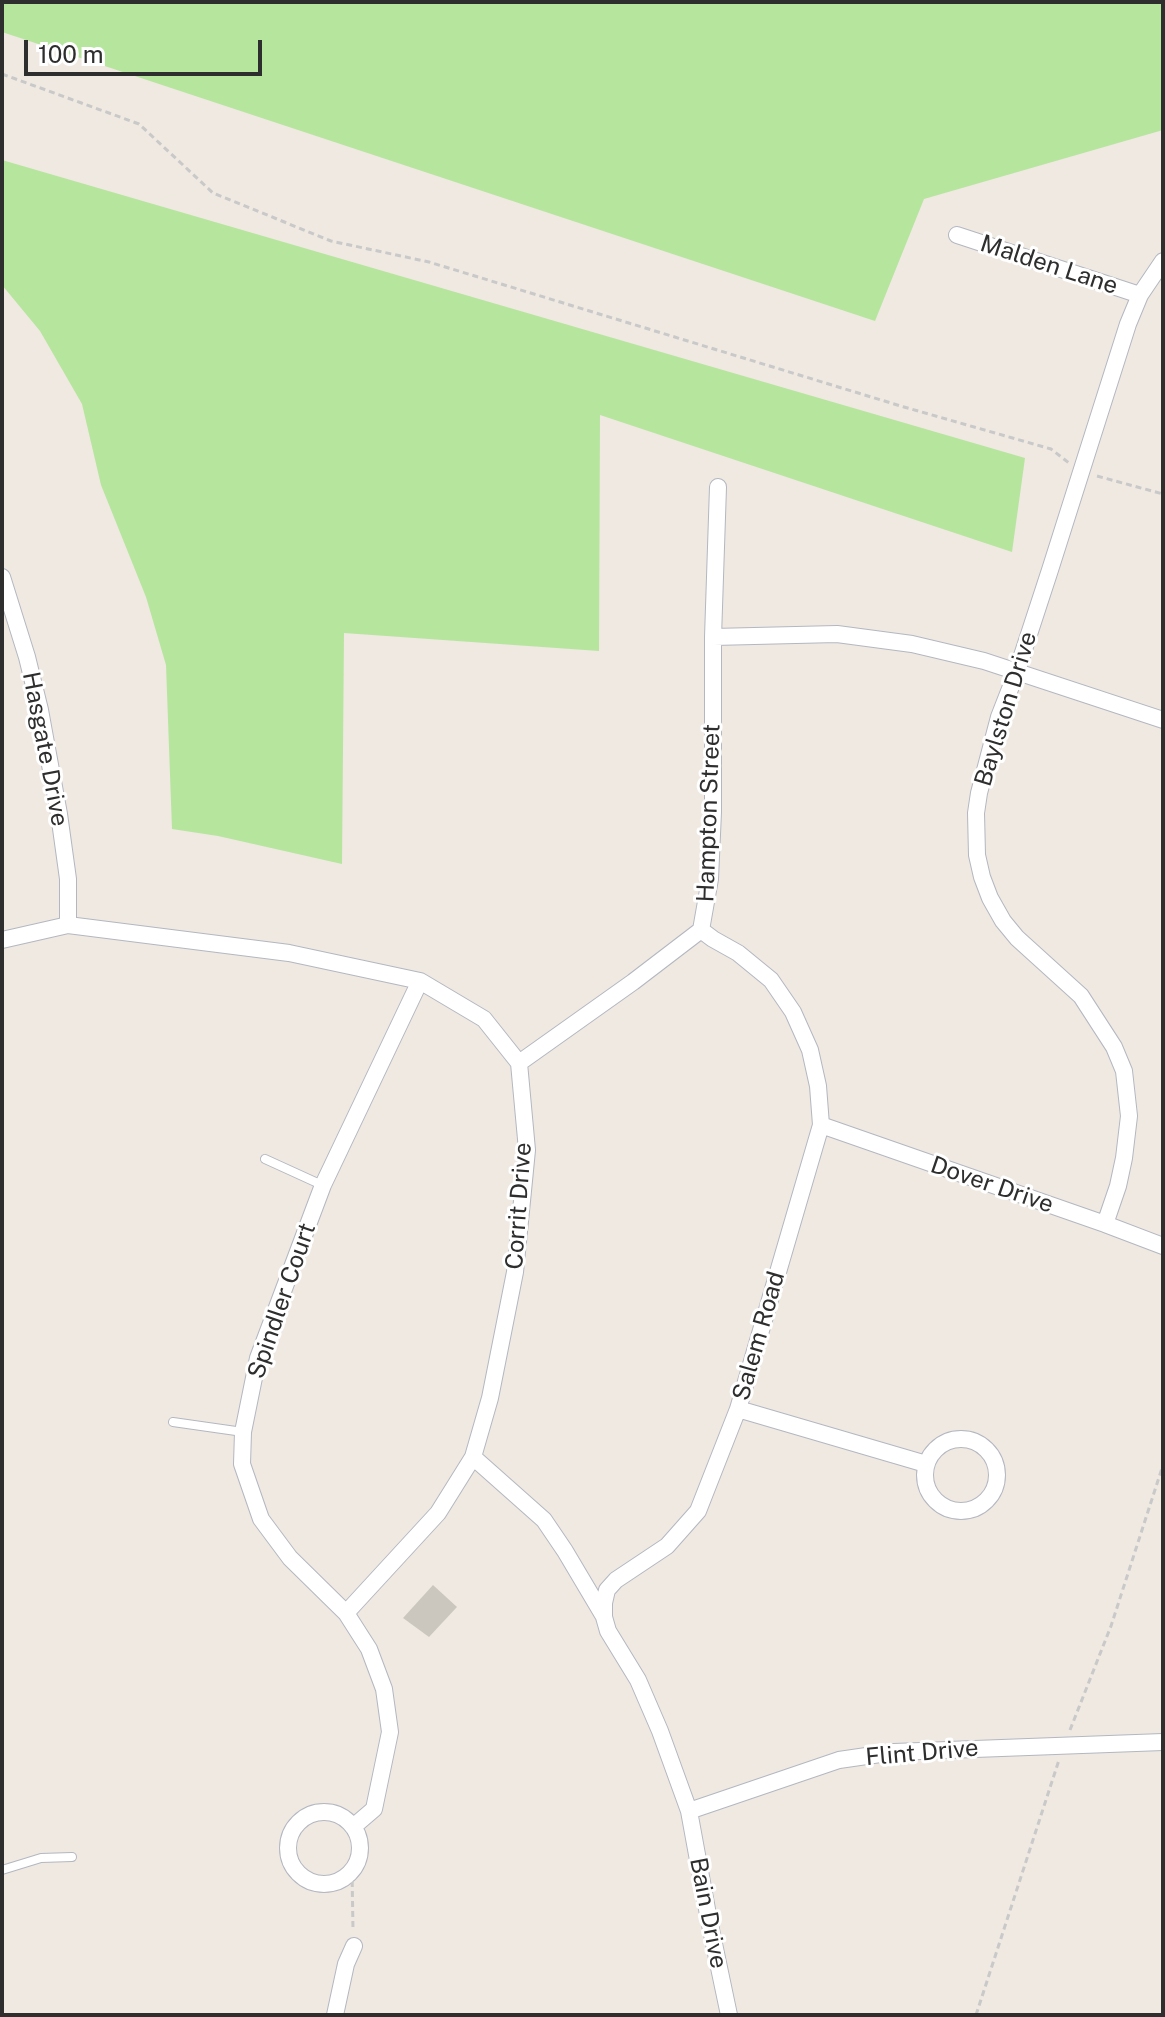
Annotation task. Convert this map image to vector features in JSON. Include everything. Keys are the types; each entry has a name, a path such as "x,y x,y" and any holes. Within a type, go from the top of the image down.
{"street":[{"name":"Malden Lane","path":"957,235 1140,295"},
{"name":"Baylston Drive","path":"1105,1224 1124,1158 1129,1116 1124,1071 1114,1047 1081,996 1017,938 1003,921 982,877 975,832 979,793 999,717 1017,671 1128,324 1140,295 1163,261"},
{"name":"Hampton Street","path":"519,1063 701,930 710,879 713,812 714,567 718,487"},
{"name":"Hasgate Drive","path":"2,577 27,657 43,725 68,879 68,925"},
{"path":"713,637 837,634 912,644 984,661 1163,720"},
{"path":"2,940 68,925 289,953 420,981 484,1019 519,1063"},
{"name":"Salem Road","path":"604,1617 607,1590 616,1580 667,1546 698,1511 738,1409 821,1125 818,1086 810,1050 793,1012 771,980 738,953 701,930"},
{"name":"Spindler Court","path":"353,1827 374,1809 390,1732 384,1689 369,1649 346,1613 290,1558 261,1519 242,1464 243,1432 258,1358 323,1185 420,981"},
{"name":"Corrit Drive","path":"346,1613 438,1513 473,1457 490,1398 515,1272 527,1150 519,1063"},
{"name":"Dover Drive","path":"821,1125 1163,1246"},
{"path":"738,1409 926,1464"},
{"path":"964,1439 976,1442 993,1459 997,1470 996,1483 992,1493 974,1508 963,1511 952,1509 941,1505 927,1487 926,1464 940,1445 964,1439"},
{"path":"473,1457 544,1520 604,1617"},
{"name":"Bain Drive","path":"604,1617 608,1631 638,1680 689,1811 729,2015"},
{"name":"Flint Drive","path":"689,1811 839,1760 894,1752 1163,1742"},
{"path":"322,1812 345,1819 353,1827 360,1849 352,1871 343,1879 320,1884 299,1874 291,1864 288,1841 300,1821 322,1812"},
{"path":"335,2015 346,1964 354,1946"}],"lane":[{"path":"265,1159 323,1185"},
{"path":"173,1422 243,1432"},
{"path":"2,1870 41,1858 72,1857"}],"path":[{"path":"2,74 139,124 213,193 331,241 429,262 1051,449 1081,472 1163,494"},
{"path":"352,1871 354,1946"}],"green space":[{"path":"2,2 1163,2 1163,130 924,199 875,321 2,32"},
{"path":"2,160 1025,458 1012,552 600,415 599,651 344,633 342,864 218,836 172,829 166,665 146,597 101,485 82,404 40,331 2,285"}],"building":[{"path":"433,1585 457,1607 429,1637 403,1618"}]}
